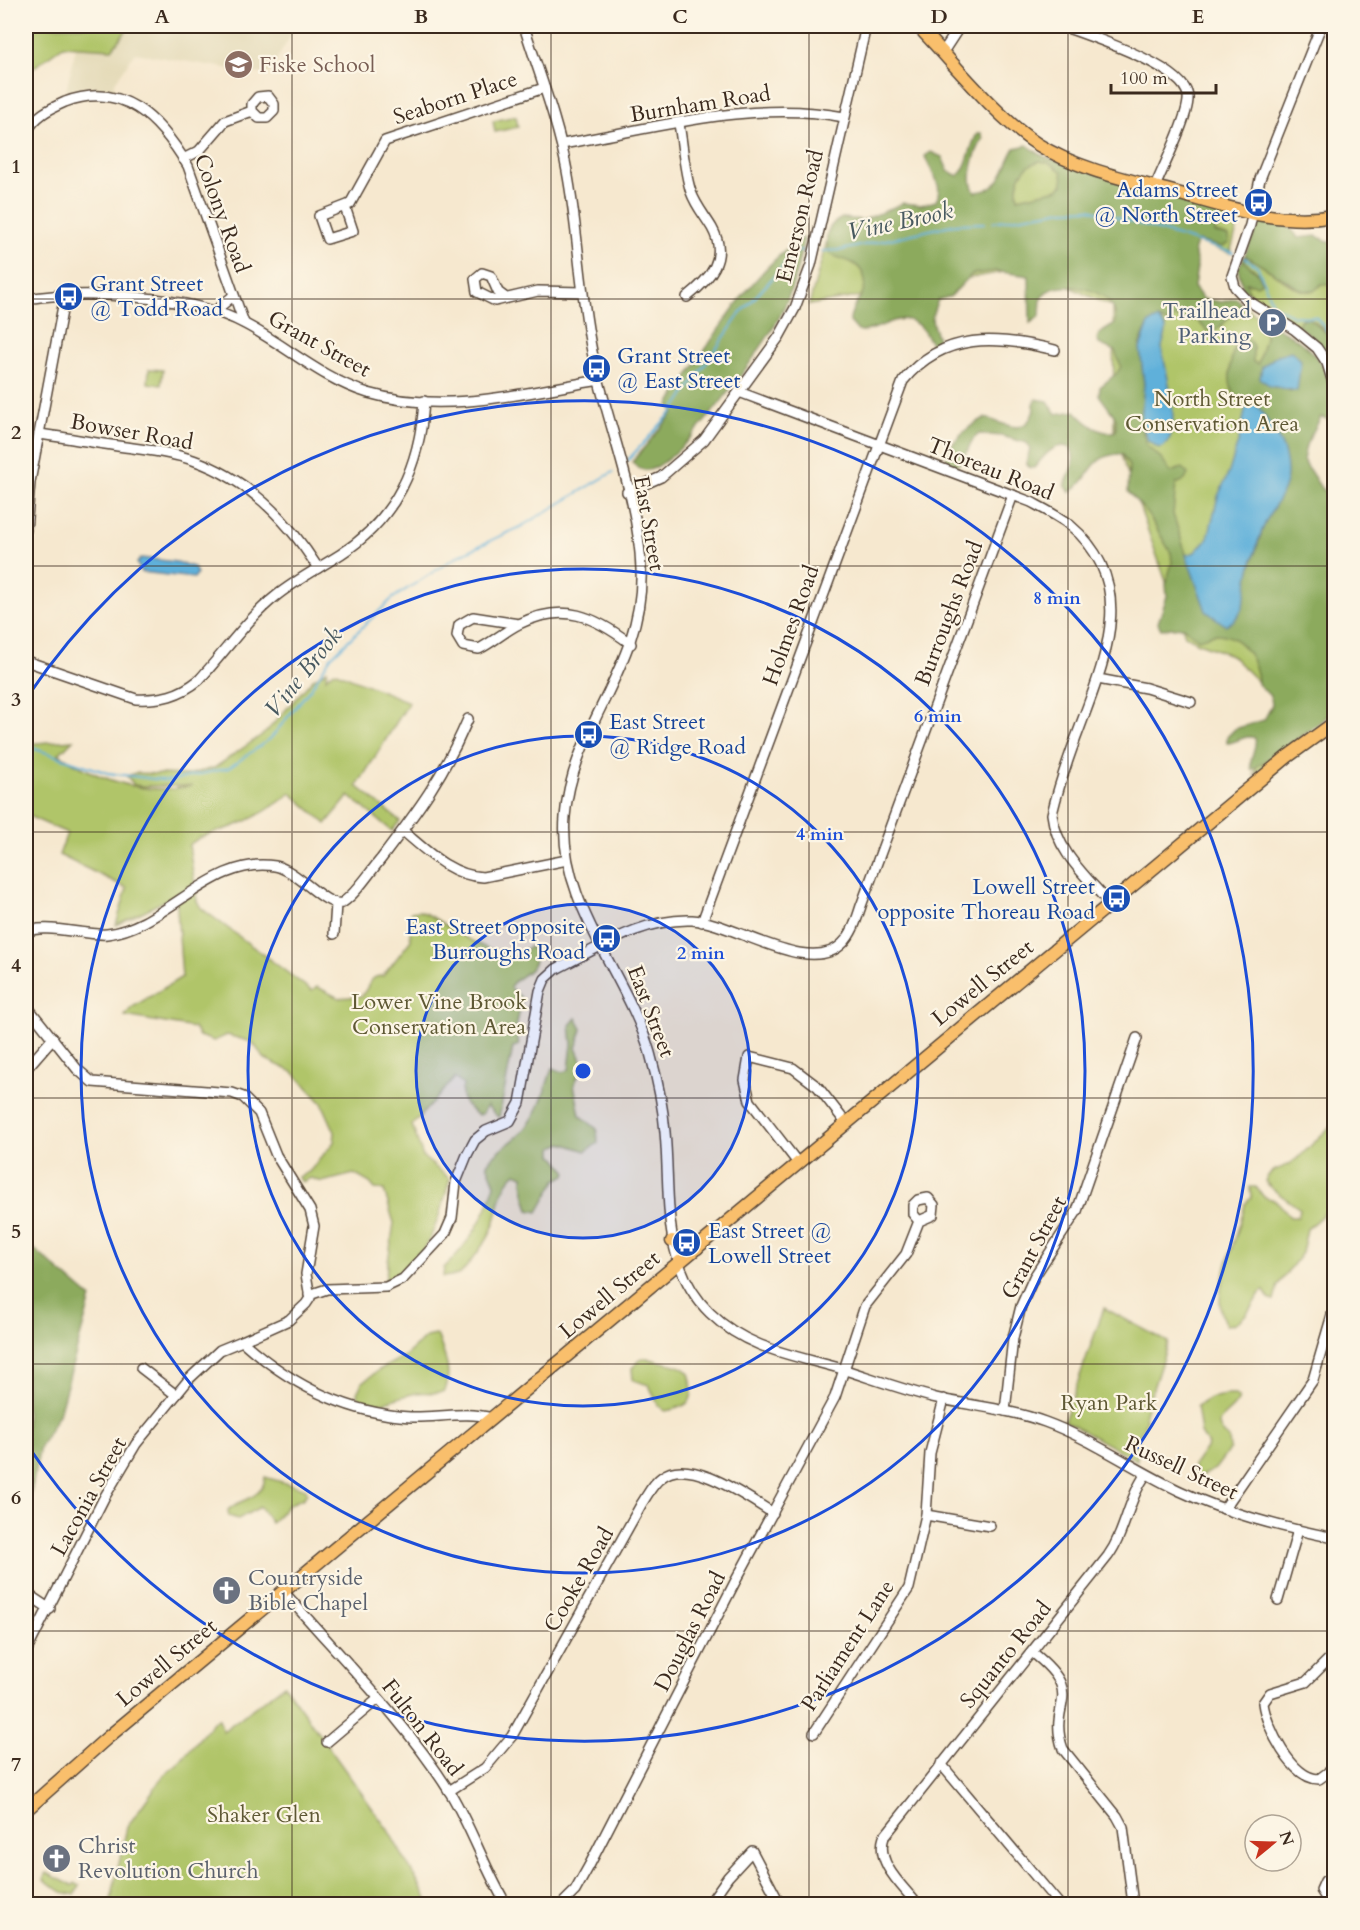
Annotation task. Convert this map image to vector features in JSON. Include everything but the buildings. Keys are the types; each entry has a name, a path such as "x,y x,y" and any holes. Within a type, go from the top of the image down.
{"main road":[{"path":"918,26 992,103 1036,143 1074,162 1155,188 1252,213 1290,219 1335,216"},
{"name":"Lowell Street","path":"26,1810 40,1795 846,1123 1287,757 1335,723"},
{"path":"672,1241 698,1248"}],"street":[{"name":"East Street","path":"525,26 562,144 582,292 599,380 639,545 642,577 637,621 631,644 577,758 566,800 564,826 567,860 580,901 633,1009 651,1054 665,1133 672,1241 678,1264 684,1278 707,1311 726,1327 766,1349 914,1392"},
{"name":"Emerson Road","path":"627,492 661,477 704,440 779,337 807,277 866,26"},
{"path":"943,52 960,26"},
{"path":"1062,26 1144,59 1174,75 1185,85 1188,98 1184,120 1155,188"},
{"path":"1321,26 1266,162 1233,270 1234,285 1246,300 1317,348 1327,363 1335,386"},
{"name":"Seaborn Place","path":"345,207 353,200 385,141 544,88"},
{"name":"Colony Road","path":"26,132 38,115 46,110 85,96 106,94 140,110 163,131 183,159 202,204 243,323"},
{"name":"Burnham Road","path":"562,144 760,111 801,110 844,117"},
{"path":"183,159 199,151 225,121 252,111"},
{"path":"680,124 691,192 713,230 720,248 712,274 687,297"},
{"path":"506,298 538,291 582,292"},
{"path":"26,530 30,482 65,295"},
{"name":"Grant Street","path":"26,299 65,295 143,299 215,311 243,323 319,370 354,387 394,399 475,400 599,380"},
{"name":"Colony Road","path":"215,311 233,296"},
{"name":"Holmes Road","path":"702,922 903,381 916,365 934,353 957,344 979,340 1021,341 1055,350"},
{"name":"Thoreau Road","path":"739,393 1031,502 1071,526 1085,542 1105,576 1110,599 1111,629 1098,679 1071,749 1052,814 1054,831 1060,845 1110,904"},
{"path":"26,661 136,699 169,697 185,691 199,680 274,598 365,537 397,501 413,466 424,401"},
{"name":"Bowser Road","path":"39,434 169,454 204,465 231,478 272,508 302,542 318,568"},
{"name":"Burroughs Road","path":"309,1295 327,1289 386,1287 403,1279 445,1234 452,1218 456,1182 467,1155 476,1140 486,1131 510,1121 520,1103 533,1019 545,979 556,969 633,931 653,924 694,920 809,955 829,953 843,943 852,930 1013,495"},
{"path":"519,624 473,616 459,625 457,636 468,649 479,649 519,624 550,614 573,613 596,619 631,644"},
{"path":"1098,679 1146,688 1191,702"},
{"path":"26,914 28,932 104,934 120,931 224,874 249,866 276,867 290,872 330,903 344,902 403,831 435,786 468,719"},
{"path":"403,831 449,867 473,876 567,860"},
{"path":"334,934 336,904"},
{"path":"26,1005 77,1070 92,1082 118,1086 216,1090 243,1097 252,1105 264,1123 276,1155 305,1201 313,1219 315,1233 306,1274 309,1295"},
{"path":"26,1069 52,1038"},
{"name":"Grant Street","path":"1005,1411 1013,1338 1021,1306 1034,1277 1077,1211 1137,1038"},
{"path":"798,1163 750,1101 745,1080 749,1057 793,1068 818,1087 846,1123"},
{"name":"Douglas Road","path":"562,1905 575,1891 589,1866 835,1397 864,1306 906,1254 919,1221"},
{"name":"Laconia Street","path":"26,1652 126,1460 176,1395 220,1350 289,1320 306,1304 309,1295"},
{"path":"1224,1509 1313,1380 1335,1308"},
{"path":"242,1341 283,1373 333,1401 358,1409 409,1417 480,1415 492,1418"},
{"path":"141,1368 176,1395"},
{"name":"Russell Street","path":"914,1392 1005,1411 1055,1426 1146,1474 1224,1509 1335,1538"},
{"name":"Parliament Lane","path":"814,1734 909,1588 926,1515 930,1453 944,1399"},
{"name":"Cooke Road","path":"449,1791 485,1768 512,1736 642,1503 662,1476 672,1471 689,1469 728,1486 773,1513"},
{"name":"Squanto Road","path":"917,1905 887,1867 882,1852 882,1841 1117,1544 1139,1484 1146,1474"},
{"path":"926,1515 990,1526"},
{"path":"1278,1600 1298,1530"},
{"name":"Fulton Road","path":"284,1592 378,1699 449,1791 506,1905"},
{"path":"26,1593 50,1608"},
{"path":"1032,1652 1054,1670 1062,1683 1060,1738 1063,1749 1121,1823 1133,1905"},
{"path":"1335,1654 1306,1682 1273,1692 1264,1698 1266,1716 1284,1751 1300,1772 1316,1780 1327,1776 1335,1768"},
{"path":"327,1742 378,1699"},
{"path":"941,1764 1059,1905"},
{"path":"709,1905 728,1877 752,1851 780,1905"},
{"path":"1335,1880 1325,1881 1321,1888 1324,1897 1335,1898"}],"shaded area":[{"name":"Fiske School","path":"130,26 296,26 268,75 135,53 114,84 115,90 87,87 66,91 76,47 112,49"}],"green space":[{"path":"26,26 130,26 112,49 63,46 26,73"},
{"path":"516,116 518,127 495,132 493,121"},
{"name":"North Street Conservation Area","path":"981,133 983,139 971,173 975,192 992,187 1001,176 1015,148 1027,145 1044,157 1218,211 1215,233 1228,236 1229,243 1222,247 1198,241 1194,248 1197,267 1194,287 1203,299 1222,302 1236,298 1243,305 1213,332 1207,331 1197,320 1175,317 1167,323 1158,319 1147,328 1140,344 1144,384 1142,429 1147,446 1161,458 1171,472 1182,468 1188,474 1185,480 1176,484 1173,514 1188,560 1245,585 1264,525 1279,498 1262,413 1253,402 1242,401 1235,396 1231,388 1230,367 1238,337 1246,336 1253,346 1253,362 1258,364 1265,338 1264,321 1295,338 1317,358 1325,370 1333,401 1334,421 1321,417 1306,445 1303,460 1321,488 1334,500 1334,710 1321,722 1252,770 1255,738 1247,737 1227,743 1227,737 1235,729 1264,720 1272,705 1271,697 1258,684 1255,667 1247,651 1234,639 1216,634 1198,639 1183,627 1161,629 1158,623 1167,596 1166,584 1172,563 1171,553 1148,514 1128,492 1129,466 1122,454 1103,458 1070,492 1065,486 1074,459 1071,448 1065,446 1054,448 1034,468 1029,467 1026,463 1030,449 1027,443 1001,436 979,434 960,463 955,466 946,460 955,441 985,418 1011,426 1024,425 1033,413 1036,399 1048,401 1056,414 1075,411 1099,430 1116,431 1116,418 1099,395 1100,387 1117,373 1121,366 1115,351 1099,344 1097,339 1099,334 1115,324 1115,311 1108,301 1085,289 1058,288 1048,291 1041,298 1040,316 1030,323 1029,276 995,271 972,274 951,296 938,300 932,319 939,343 932,345 921,328 906,319 867,331 858,331 850,322 853,309 864,290 864,277 853,263 830,254 827,243 829,229 842,218 864,220 903,203 921,205 936,201 938,183 925,156 931,152 942,157 948,171 958,176 977,134","holes":["1040,161 1050,163 1062,172 1063,184 1058,189 1018,198 1017,186 1021,175 1029,166","1278,355 1292,391 1271,386 1262,367"]},
{"name":"North Street Conservation Area","path":"1031,150 1106,185 1229,217 1238,226 1230,253 1191,240 1177,292 1202,305 1243,305 1264,321 1290,497 1334,503 1334,711 1254,775 1277,701 1231,655 1196,642 1185,635 1114,435 1113,307 1028,268 809,305 828,237 1007,205"},
{"path":"1261,221 1283,224 1291,229 1298,238 1316,236 1333,243 1334,286 1322,284 1315,290 1303,291 1246,256 1245,262 1258,273 1262,282 1257,285 1246,283 1249,293 1243,289 1238,269"},
{"path":"804,238 795,278 785,307 741,376 703,424 667,460 649,470 636,466 632,462 674,412 669,405 730,313 763,272 780,255 798,242 797,239"},
{"path":"1246,256 1298,289 1309,291 1326,284 1334,286 1334,339 1314,321 1302,318 1297,326 1254,299 1245,284 1253,284 1258,273 1245,262"},
{"path":"1308,318 1334,339 1334,366 1315,338 1297,326 1301,319"},
{"path":"149,369 163,370 161,385 148,383"},
{"name":"Lower Vine Brook Conservation Area","path":"327,670 326,678 334,671 409,702 357,786 400,821 392,831 349,796 326,824 291,793 252,818 206,835 189,845 197,901 201,908 312,991 317,987 339,998 361,996 374,978 383,976 411,940 409,925 411,912 420,911 427,914 469,940 491,950 515,956 529,947 536,950 530,969 510,987 522,999 516,1028 519,1045 513,1047 499,1118 487,1106 482,1114 478,1115 470,1109 464,1103 463,1085 455,1078 412,1125 423,1157 450,1179 436,1224 422,1253 400,1275 385,1281 394,1223 384,1190 375,1189 370,1183 354,1174 322,1182 311,1178 302,1182 298,1177 309,1172 334,1142 335,1132 322,1103 293,1072 265,1059 252,1042 227,1035 214,1041 199,1036 194,1028 125,1016 131,1008 182,977 176,895 116,925 127,888 59,855 67,833 26,815 26,744 73,740 59,754 106,778 140,787 157,789 192,786 134,785 127,776 135,773 187,775 214,768 266,732 313,679"},
{"path":"576,1018 582,1029 576,1048 583,1065 574,1085 580,1115 597,1129 598,1143 586,1151 562,1143 553,1147 553,1155 567,1172 566,1175 556,1180 538,1212 529,1210 523,1176 516,1173 506,1185 492,1229 477,1253 459,1275 443,1277 444,1268 469,1240 487,1208 495,1184 487,1164 495,1154 521,1134 535,1115 552,1068 563,1072 569,1070 572,1044 570,1025"},
{"path":"1334,1125 1334,1209 1325,1213 1307,1229 1302,1253 1278,1285 1274,1301 1270,1300 1264,1291 1261,1292 1243,1318 1226,1325 1221,1312 1222,1282 1245,1204 1251,1197 1250,1187 1256,1187 1264,1197 1275,1200 1290,1217 1298,1217 1300,1209 1265,1181 1273,1171 1297,1159"},
{"path":"26,1242 91,1298 59,1414 40,1447 26,1518"},
{"name":"Ryan Park","path":"1104,1308 1168,1342 1145,1413 1146,1421 1138,1440 1137,1460 1064,1421"},
{"path":"435,1335 438,1337 447,1364 448,1377 445,1391 409,1394 376,1404 361,1402 357,1393 362,1383 379,1370 405,1356 426,1337"},
{"path":"647,1358 674,1365 689,1373 692,1396 686,1404 665,1411 658,1405 649,1385 633,1380 632,1368 641,1359"},
{"path":"1235,1395 1239,1398 1222,1417 1219,1426 1229,1438 1230,1449 1215,1469 1199,1477 1194,1474 1194,1465 1208,1445 1201,1433 1197,1406 1210,1398"},
{"path":"265,1477 306,1489 307,1493 304,1498 288,1505 271,1523 260,1507 238,1519 229,1516 228,1510 260,1490"},
{"name":"Shaker Glen","path":"284,1685 388,1830 430,1904 110,1904 127,1827 164,1775 177,1765 215,1720 219,1719 223,1731"},
{"path":"47,1873 73,1886 75,1883 80,1886 75,1895 62,1892 43,1879"}],"water":[{"path":"1158,319 1166,328 1162,351 1170,389 1173,420 1167,443 1159,448 1148,441 1141,421 1144,384 1140,348 1149,323"},
{"path":"1291,351 1301,360 1297,391 1270,386 1260,378 1262,367 1278,355"},
{"path":"1247,402 1257,405 1277,436 1284,452 1287,479 1260,536 1242,609 1232,622 1225,625 1206,611 1186,555 1195,552 1208,538 1218,496 1229,472 1239,439"},
{"path":"141,558 177,562 194,567 197,574 194,578 141,572 137,563"}],"waterway":[{"name":"Vine Brook","path":"993,222 1063,210 1090,209 1233,253"},
{"name":"Vine Brook","path":"822,251 842,250 956,224 984,223"},
{"name":"Vine Brook","path":"627,461 674,410 740,314 797,251 805,251"},
{"name":"Vine Brook","path":"1245,258 1258,267 1272,304 1293,316 1316,317 1334,336"},
{"name":"Vine Brook","path":"26,746 108,773 169,781 229,768 270,739 311,688 331,657 393,598 458,556 522,526 613,472"}],"place":[{"name":"Fiske School","path":"238,64"},
{"name":"Adams Street @ North Street","path":"1259,202"},
{"name":"Grant Street @ Todd Road","path":"69,296"},
{"name":"Trailhead Parking","path":"1272,323"},
{"name":"Grant Street @ East Street","path":"596,368"},
{"name":"East Street @ Ridge Road","path":"588,734"},
{"name":"Lowell Street opposite Thoreau Road","path":"1116,899"},
{"name":"East Street opposite Burroughs Road","path":"606,939"},
{"name":"East Street @ Lowell Street","path":"687,1243"},
{"name":"Countryside Bible Chapel","path":"227,1590"},
{"name":"Christ Revolution Church","path":"57,1858"}]}
